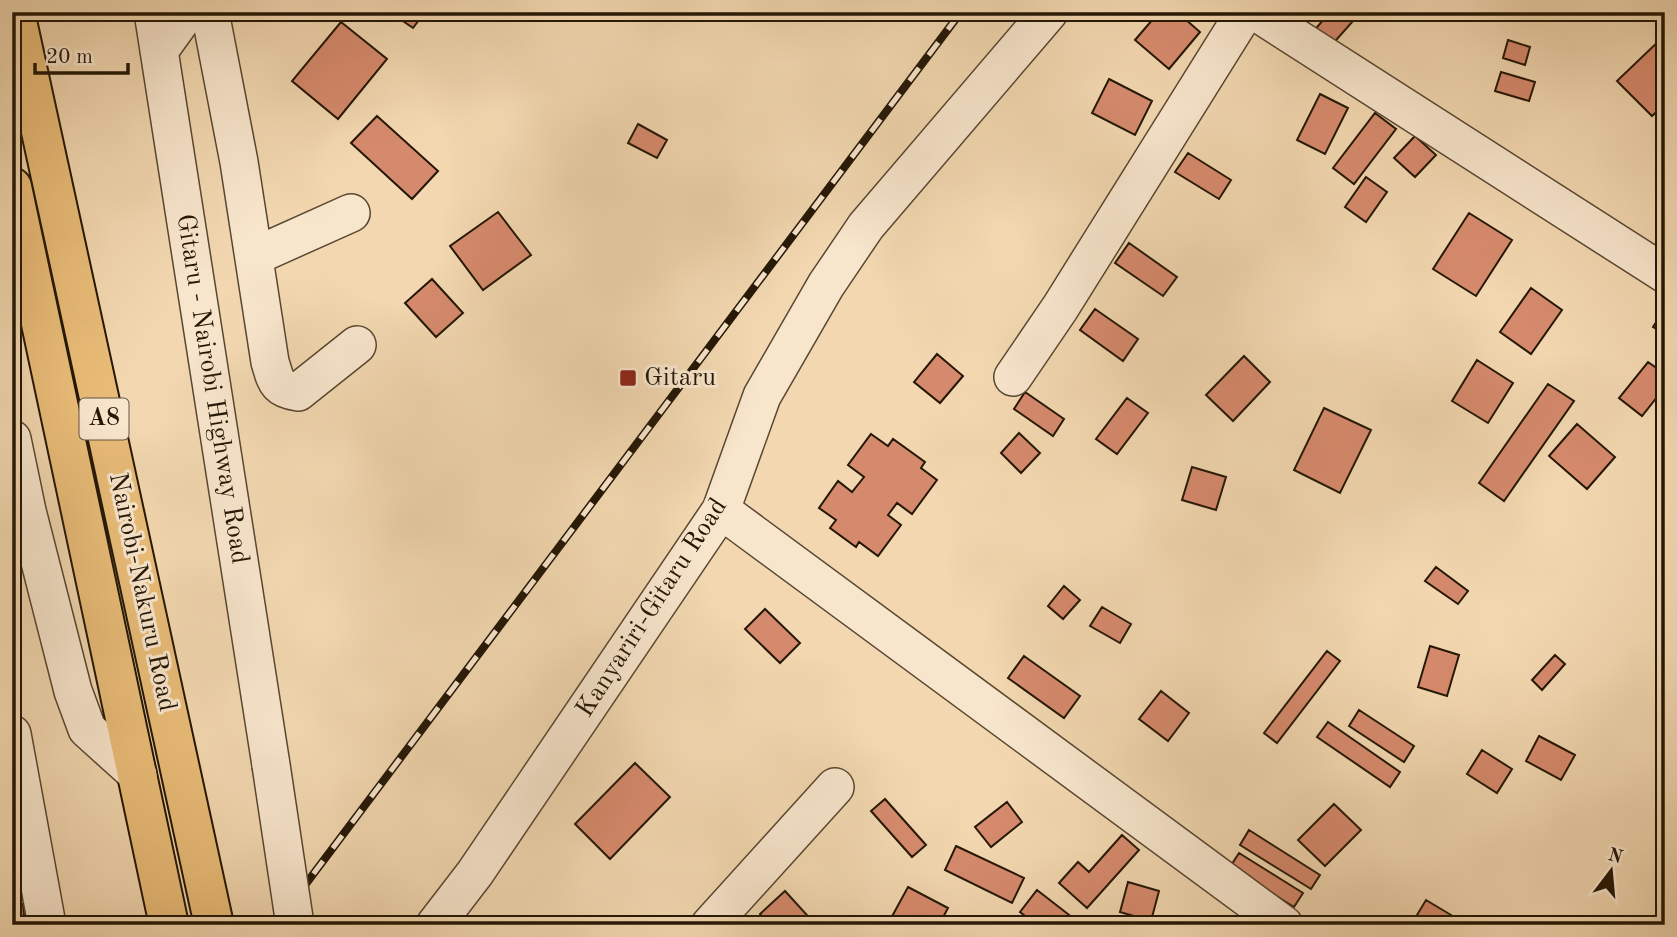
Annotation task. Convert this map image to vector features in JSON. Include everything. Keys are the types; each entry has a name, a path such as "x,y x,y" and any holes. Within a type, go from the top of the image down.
{"highway":[{"name":"Nairobi-Nakuru Road","path":"15,12 214,925"},
{"name":"Nairobi-Nakuru Road","path":"12,187 169,925"}],"street":[{"name":"Gitaru - Nairobi Highway Road","path":"153,12 295,925"},
{"path":"159,51 187,12"},
{"path":"211,12 255,256 270,362 276,381 285,390 298,392 357,345"},
{"name":"Kanyariri-Gitaru Road","path":"435,925 475,873 721,510 762,396 826,285 866,226 1049,12"},
{"path":"1013,377 1060,308 1245,12"},
{"path":"1256,12 1665,274"},
{"path":"255,256 351,213"},
{"path":"12,439 27,511 73,691 87,729 138,775"},
{"path":"721,510 1273,922"},
{"path":"12,734 47,925"},
{"path":"710,925 835,787"}],"building":[{"path":"401,12 425,12 413,28 397,17"},
{"path":"1159,12 1177,12 1200,32 1169,69 1135,40"},
{"path":"1330,12 1361,12 1329,48 1312,33"},
{"path":"341,22 387,59 338,119 292,81"},
{"path":"1665,35 1665,104 1652,116 1617,81"},
{"path":"1508,40 1530,47 1525,65 1503,58"},
{"path":"1501,72 1535,82 1529,101 1495,91"},
{"path":"1109,79 1152,101 1135,135 1092,113"},
{"path":"1320,94 1348,108 1325,154 1297,140"},
{"path":"1375,113 1396,129 1354,184 1333,168"},
{"path":"377,116 438,171 412,199 351,143"},
{"path":"638,124 667,140 657,158 628,143"},
{"path":"1415,136 1436,155 1415,177 1394,158"},
{"path":"1188,153 1231,180 1219,199 1175,172"},
{"path":"1366,177 1387,192 1366,222 1345,207"},
{"path":"498,212 531,255 483,290 450,246"},
{"path":"1469,213 1512,240 1476,296 1433,269"},
{"path":"1129,243 1177,277 1163,296 1115,263"},
{"path":"432,279 463,313 436,337 405,303"},
{"path":"1531,288 1562,310 1531,354 1500,332"},
{"path":"1095,309 1138,339 1123,361 1080,330"},
{"path":"1665,309 1665,334 1653,327"},
{"path":"937,354 963,376 940,403 914,382"},
{"path":"1244,356 1270,382 1233,421 1206,395"},
{"path":"1477,360 1513,383 1488,423 1452,401"},
{"path":"1648,362 1665,374 1665,387 1642,416 1619,398"},
{"path":"1548,384 1574,401 1504,501 1479,483"},
{"path":"1025,392 1064,419 1053,436 1014,409"},
{"path":"1127,398 1148,413 1117,454 1096,439"},
{"path":"1324,408 1371,430 1340,493 1294,470"},
{"path":"1577,424 1615,457 1587,489 1549,456"},
{"path":"1019,433 1040,453 1021,473 1001,453"},
{"path":"871,434 888,446 893,439 925,462 921,468 937,480 912,514 897,503 888,515 901,525 878,556 859,542 856,547 830,528 836,520 819,508 838,481 852,492 864,477 848,465"},
{"path":"1192,467 1226,477 1216,510 1182,500"},
{"path":"1436,567 1468,591 1458,604 1425,581"},
{"path":"1064,586 1080,600 1063,619 1048,606"},
{"path":"1102,607 1131,624 1120,643 1090,626"},
{"path":"765,609 800,643 780,663 745,629"},
{"path":"1430,646 1459,655 1447,696 1418,687"},
{"path":"1327,651 1340,661 1277,743 1264,733"},
{"path":"1555,655 1565,664 1542,690 1532,680"},
{"path":"1024,656 1080,696 1064,718 1008,678"},
{"path":"1161,691 1189,713 1168,741 1139,719"},
{"path":"1359,710 1414,746 1404,762 1349,726"},
{"path":"1328,722 1400,772 1390,787 1317,737"},
{"path":"1539,736 1575,755 1561,780 1526,761"},
{"path":"1482,750 1512,769 1497,793 1467,774"},
{"path":"635,763 670,797 610,859 575,824"},
{"path":"885,799 926,845 912,857 871,811"},
{"path":"1007,802 1022,822 991,847 975,827"},
{"path":"1334,804 1361,830 1325,866 1298,840"},
{"path":"1249,830 1320,875 1311,889 1240,845"},
{"path":"1122,835 1139,850 1087,908 1059,883 1078,862 1089,872"},
{"path":"956,846 1024,878 1012,903 945,870"},
{"path":"1239,853 1303,893 1294,907 1230,867"},
{"path":"1128,882 1159,891 1151,921 1120,912"},
{"path":"908,887 948,908 939,925 894,925 889,922"},
{"path":"1037,890 1082,925 1037,925 1020,912"},
{"path":"785,891 816,925 770,925 760,914"},
{"path":"1426,900 1451,915 1445,925 1411,925"},
{"path":"12,904 23,904 25,925 12,925"},
{"path":"1469,918 1479,925 1464,925"}],"railway":[{"path":"275,925 961,12"}],"place":[{"name":"Gitaru","path":"628,378"}]}
